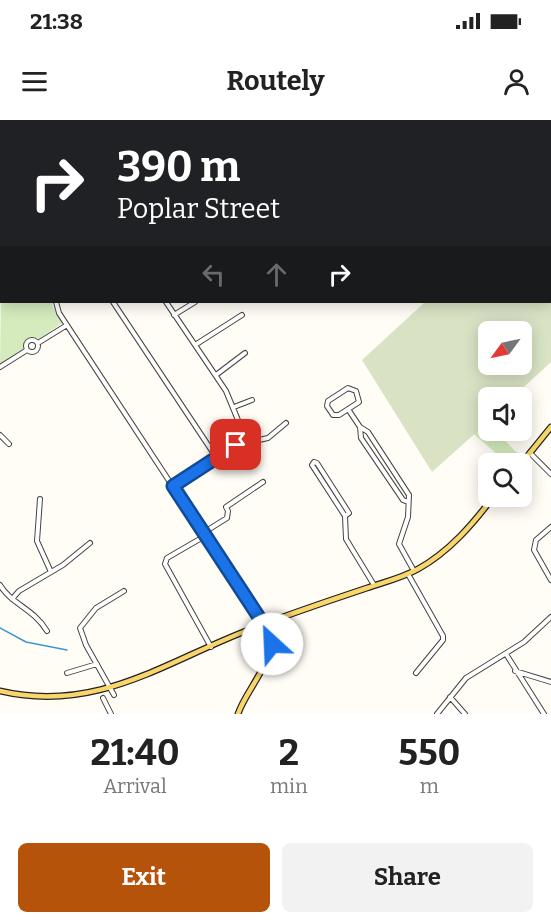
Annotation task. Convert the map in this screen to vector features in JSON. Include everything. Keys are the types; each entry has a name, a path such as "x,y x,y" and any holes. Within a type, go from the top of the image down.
{"main road":[{"path":"530,453 551,427"},
{"path":"145,682 211,647 263,624 414,571 436,559 452,545 485,507"},
{"path":"237,714 270,651 270,635 263,624"},
{"path":"0,691 48,703"},
{"path":"95,699 125,691"}],"street":[{"path":"56,303 67,325 263,624"},
{"path":"114,303 216,457"},
{"path":"167,303 216,375 234,407 247,442"},
{"path":"174,315 193,303"},
{"path":"195,345 242,315"},
{"path":"0,367 27,350 36,352 38,343 67,325"},
{"path":"27,350 27,343 30,340 38,343"},
{"path":"216,375 245,353"},
{"path":"352,388 359,400 348,410 335,416 328,408 328,403 352,388"},
{"path":"234,407 252,400"},
{"path":"348,410 360,427 366,430 408,493 408,517 399,543 414,571"},
{"path":"173,486 236,445 268,438 286,423"},
{"path":"360,427 360,436 403,500 409,502"},
{"path":"0,435 9,444"},
{"path":"532,455 551,474"},
{"path":"345,516 349,513 314,462 312,465 345,516 346,539 374,585"},
{"path":"211,647 165,564 167,558 227,518 226,507 263,482"},
{"path":"40,499 37,546 51,573"},
{"path":"551,527 536,541 534,550 551,580"},
{"path":"12,599 19,591 51,573 90,543"},
{"path":"408,574 443,636 443,640 416,673"},
{"path":"0,585 12,599 32,611 47,631"},
{"path":"114,695 80,628 96,608 124,591"},
{"path":"437,714 466,678 506,654 551,617"},
{"path":"506,654 544,714"},
{"path":"66,673 97,664"},
{"path":"515,671 551,682"},
{"path":"450,697 465,714"},
{"path":"103,698 111,714"}],"green space":[{"path":"1,303 53,303 62,323 39,339 30,338 25,341 23,349 0,364"},
{"path":"424,303 551,303 551,362 524,387 478,387 478,431 432,472 362,360"},
{"path":"482,441 506,441 519,453 496,453"}],"waterway":[{"path":"0,628 26,642 67,650"}],"route":[{"path":"236,445 173,486 268,631 272,644"}]}
